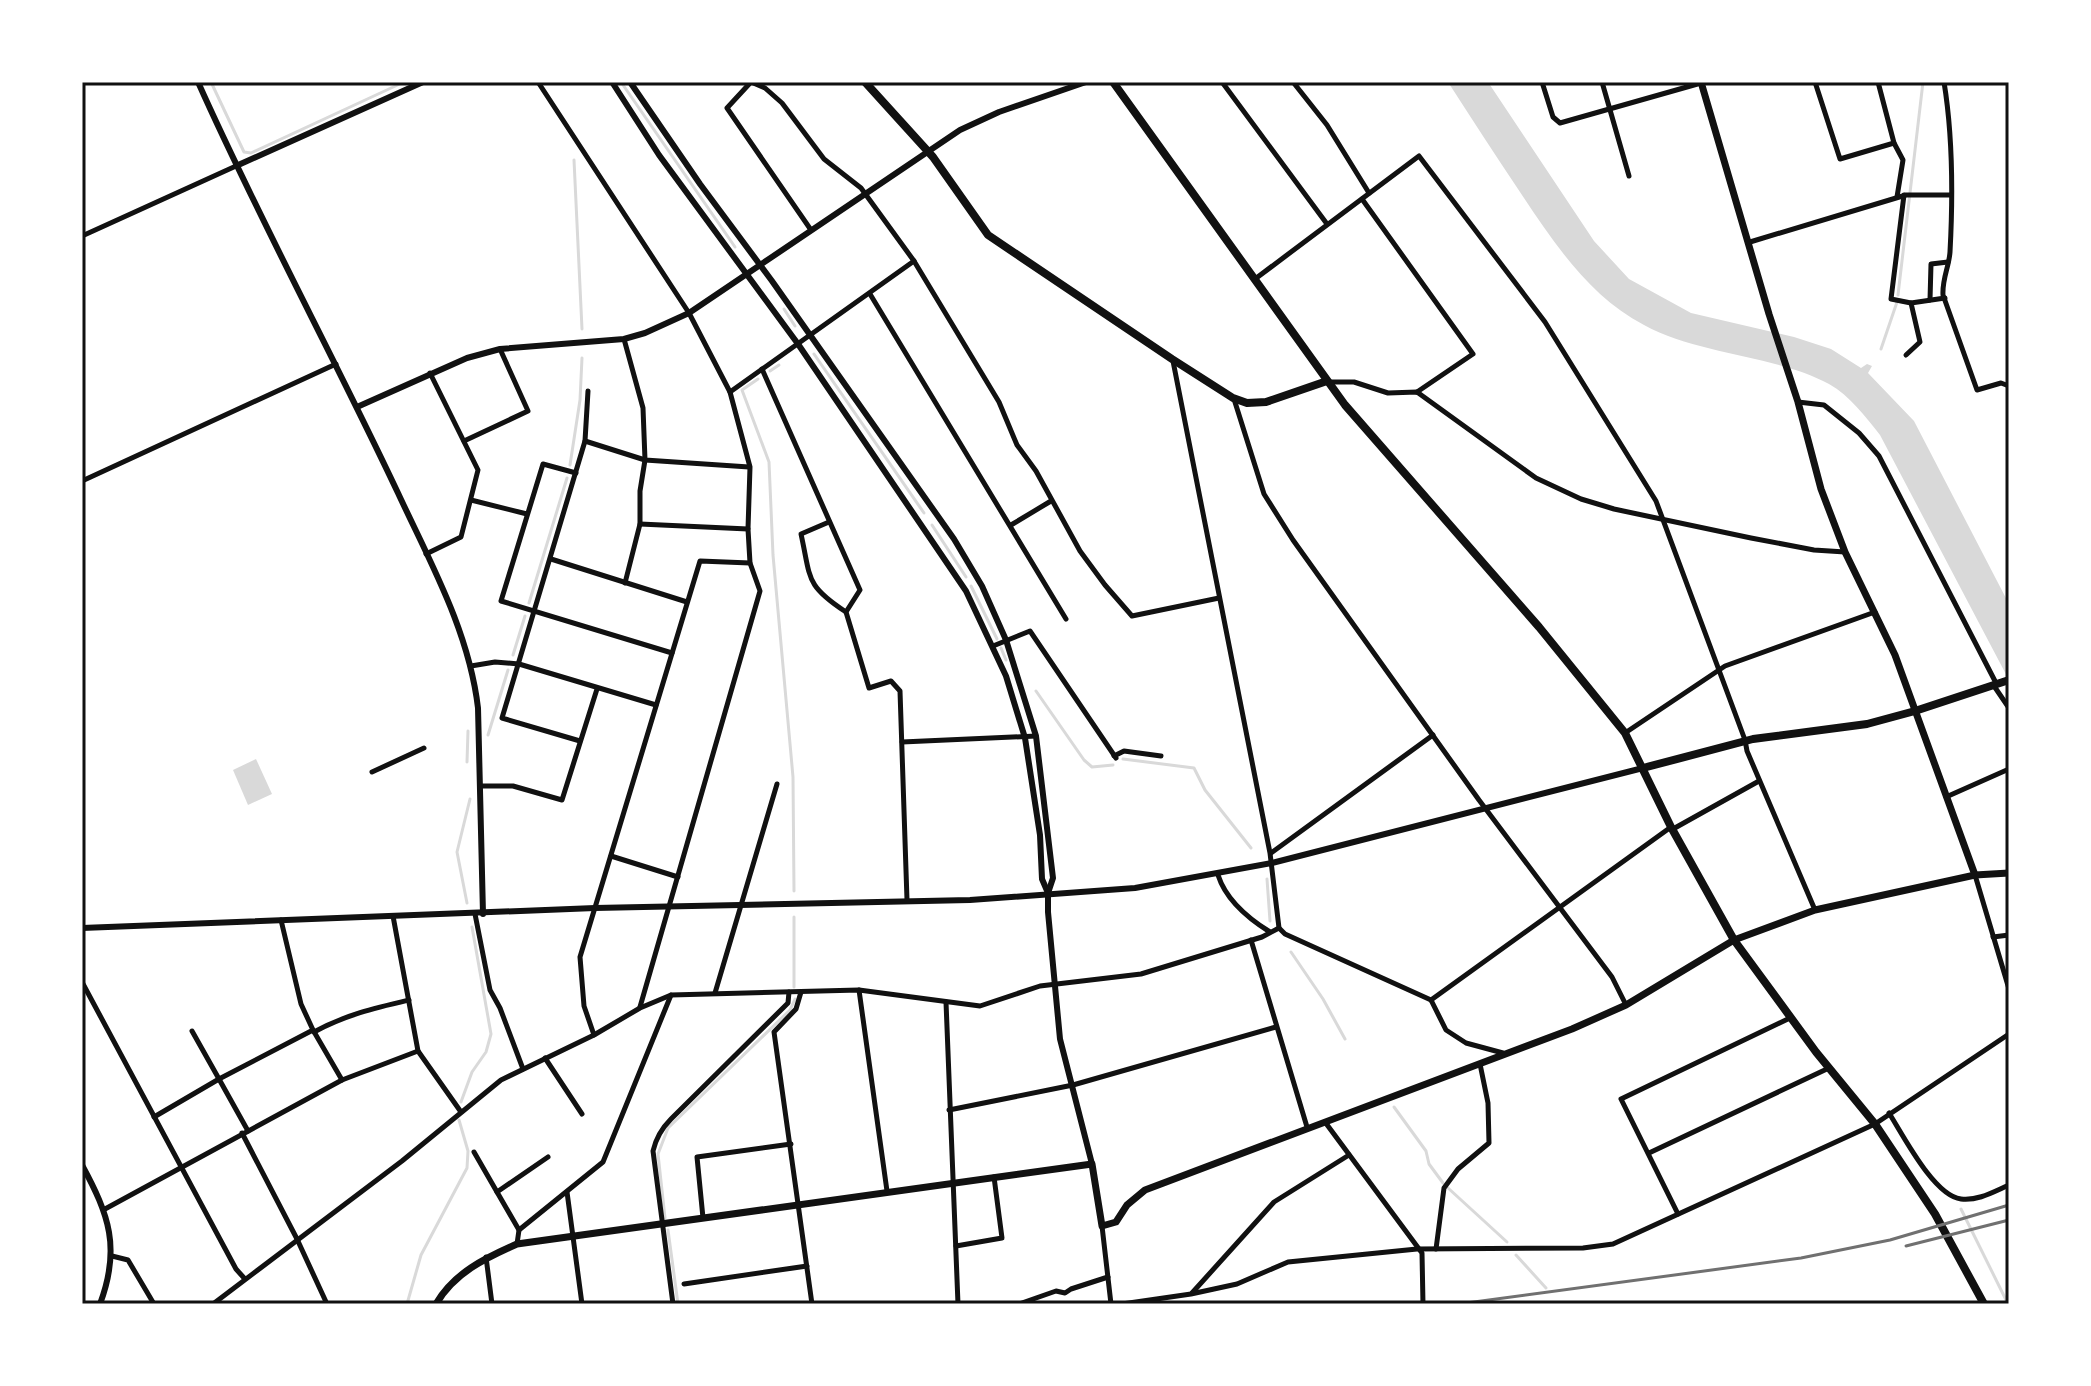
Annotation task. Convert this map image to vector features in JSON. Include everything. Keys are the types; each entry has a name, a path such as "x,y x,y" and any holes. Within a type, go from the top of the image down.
{"main road":[{"path":"865,82 929,151 988,235 1172,359 1233,398 1247,403 1266,402 1327,381"},
{"path":"1113,82 1327,381 1539,627 1625,733 1672,828 1734,940 1790,1018 1875,1124 1935,1214 1984,1304"},
{"path":"1701,83 1798,402 1821,489 1845,552 1876,612 1975,875"},
{"path":"1643,768 1745,740 1867,724 2009,680"},
{"path":"436,1304 443,1291 464,1271 486,1257 517,1244 1092,1164 1102,1226 1116,1222 1127,1205 1145,1190 1572,1029 1626,1005 1734,940 1815,910 1975,875 2009,873"}],"street":[{"path":"198,82 236,166 357,407 463,638 478,708 481,786 479,914 490,990 523,1069"},
{"path":"82,236 423,82"},
{"path":"538,82 689,313 730,392 750,467 750,563 760,591 640,1008"},
{"path":"612,82 659,155 798,344 935,543 966,591 993,646 1006,676 1025,738 1040,835 1042,879 1048,893 1053,984 1060,1039 1092,1164"},
{"path":"630,82 954,539 982,586 1006,640 1036,736 1053,878 1048,893"},
{"path":"811,230 727,108 751,82 765,88 782,103 824,159 866,195 914,261 999,402 1017,445 1036,471 1080,551 1132,616 1219,598"},
{"path":"765,88 773,82"},
{"path":"357,407 430,373 500,349 624,339 645,333 689,313 960,130 999,112 1086,82"},
{"path":"1222,82 1327,224"},
{"path":"1293,82 1327,125 1369,193"},
{"path":"1542,82 1553,117 1560,123 1701,83"},
{"path":"1602,82 1629,176"},
{"path":"1815,82 1840,159 1894,143"},
{"path":"1878,82 1894,143 1903,160 1891,299 1911,303 1945,298"},
{"path":"1944,82 1950,120 1950,195 1948,262 1942,284 1977,390 2001,383 2009,386"},
{"path":"1255,279 1419,156 1545,322 1656,501 1759,781 1815,910"},
{"path":"1750,242 1902,196 1950,195"},
{"path":"1327,381 1354,382 1388,393 1417,392 1473,354 1362,199"},
{"path":"730,392 914,261"},
{"path":"1930,300 1931,264 1948,262"},
{"path":"870,294 1066,619"},
{"path":"1906,355 1920,342 1911,303"},
{"path":"624,339 643,408 645,460 640,491 640,524 625,583"},
{"path":"464,441 528,411 500,349"},
{"path":"1172,359 1272,863 1279,928 1285,934 1431,1000 1446,1030 1466,1043 1504,1054"},
{"path":"82,481 336,364"},
{"path":"762,369 860,590 846,612"},
{"path":"426,554 461,537 478,470 430,373"},
{"path":"580,741 502,718 585,441 588,391"},
{"path":"1417,392 1536,478 1581,499 1814,550 1845,552"},
{"path":"1233,398 1264,494 1293,540 1612,977 1626,1005"},
{"path":"1798,402 1824,405 1859,433 1879,456 2009,708"},
{"path":"585,441 645,460 750,467"},
{"path":"576,473 543,464 501,601 672,653"},
{"path":"471,500 527,514"},
{"path":"1011,525 1051,501"},
{"path":"829,522 801,534 812,583 820,595 846,612 869,688 891,681 900,691 907,900"},
{"path":"640,524 748,529"},
{"path":"551,559 687,602"},
{"path":"594,1035 584,1006 580,957 700,561 750,563"},
{"path":"1625,733 1718,670 1876,612"},
{"path":"993,646 1030,631 1115,757 1124,751 1161,756"},
{"path":"471,666 495,662 519,664 656,705"},
{"path":"481,786 513,786 562,800 597,689"},
{"path":"1270,853 1433,735"},
{"path":"902,742 1036,736"},
{"path":"372,772 424,748"},
{"path":"82,928 595,908 970,900 1103,892 1218,875 1272,863 1643,768"},
{"path":"1946,797 2009,769"},
{"path":"1431,1000 1672,828 1759,781"},
{"path":"715,993 777,784"},
{"path":"611,856 678,877"},
{"path":"1218,875 1221,884 1248,918 1271,932"},
{"path":"1975,875 2009,989"},
{"path":"393,916 418,1051 461,1112"},
{"path":"281,920 301,1004 342,1080"},
{"path":"213,1304 501,1080 671,995 859,990 980,1006 1040,986 1141,974 1251,940 1279,928"},
{"path":"1993,937 2009,935"},
{"path":"1251,940 1307,1127"},
{"path":"82,982 236,1269 245,1279"},
{"path":"859,990 887,1191"},
{"path":"673,1304 653,1151 660,1131 788,1003 789,992"},
{"path":"801,992 796,1009 774,1032 812,1304"},
{"path":"519,1230 603,1162 671,995"},
{"path":"154,1117 219,1079 335,1021 409,1000"},
{"path":"946,1002 958,1304"},
{"path":"1678,1214 1621,1099 1790,1018"},
{"path":"949,1110 1073,1085 1276,1027"},
{"path":"192,1031 219,1079 327,1304"},
{"path":"1122,1304 1237,1284 1288,1262 1417,1249 1599,1247 1613,1244 1875,1124 2009,1034"},
{"path":"105,1209 342,1080 418,1051"},
{"path":"545,1058 582,1114"},
{"path":"1436,1249 1444,1188 1458,1169 1489,1143 1488,1103 1480,1063"},
{"path":"1649,1153 1829,1068"},
{"path":"1889,1113 1940,1189 1957,1199 1977,1199 2009,1185"},
{"path":"1325,1122 1422,1253 1423,1304"},
{"path":"703,1218 697,1157 791,1144"},
{"path":"474,1152 519,1230 517,1244"},
{"path":"1191,1294 1274,1202 1349,1155"},
{"path":"497,1192 548,1157"},
{"path":"82,1165 105,1209 111,1231 112,1256 100,1304"},
{"path":"956,1246 1002,1238 994,1176"},
{"path":"567,1191 582,1304"},
{"path":"1102,1226 1111,1304"},
{"path":"112,1256 128,1260 154,1304"},
{"path":"486,1257 492,1304"},
{"path":"684,1284 807,1266"},
{"path":"1019,1304 1056,1291 1065,1293 1108,1277"},
{"path":"1065,1293 1068,1304"}],"shaded area":[{"path":"1448,82 1488,82 1594,241 1629,279 1691,313 1794,337 1831,349 1861,368 1867,364 1872,366 1868,373 1914,421 2009,604 2009,680 1880,435 1857,407 1837,389 1808,374 1666,335 1644,325 1605,299 1558,247"},
{"path":"256,759 272,794 248,805 233,770"}],"waterway":[{"path":"211,82 244,152 251,153 404,82"},
{"path":"621,82 735,247"},
{"path":"1898,295 1923,82"},
{"path":"574,160 582,329"},
{"path":"1881,349 1897,302"},
{"path":"784,309 795,326"},
{"path":"814,354 924,513"},
{"path":"570,465 580,400 582,358"},
{"path":"770,371 779,365"},
{"path":"758,379 742,390 769,462 773,555 793,777 794,891"},
{"path":"529,603 567,478"},
{"path":"932,525 966,577"},
{"path":"971,586 997,639"},
{"path":"513,655 525,616"},
{"path":"1001,648 1006,660"},
{"path":"488,735 508,670"},
{"path":"1036,691 1084,760 1092,767 1113,765"},
{"path":"467,762 468,731"},
{"path":"1123,759 1194,768 1205,790 1251,848"},
{"path":"467,903 457,852 470,799"},
{"path":"1267,879 1270,921"},
{"path":"794,917 794,987"},
{"path":"461,1102 472,1072 486,1052 491,1034 472,927"},
{"path":"1291,952 1323,999 1345,1039"},
{"path":"665,1218 658,1154 668,1128 790,1010 795,999"},
{"path":"1394,1107 1426,1151 1429,1164 1443,1183"},
{"path":"407,1304 421,1255 467,1168 468,1151 459,1120"},
{"path":"1448,1188 1507,1242"},
{"path":"1961,1209 2008,1304"},
{"path":"668,1230 678,1304"},
{"path":"1516,1255 1546,1288"}],"railway":[{"path":"1459,1304 1801,1258 1890,1240 2009,1205"},
{"path":"1906,1246 2009,1220"}]}
